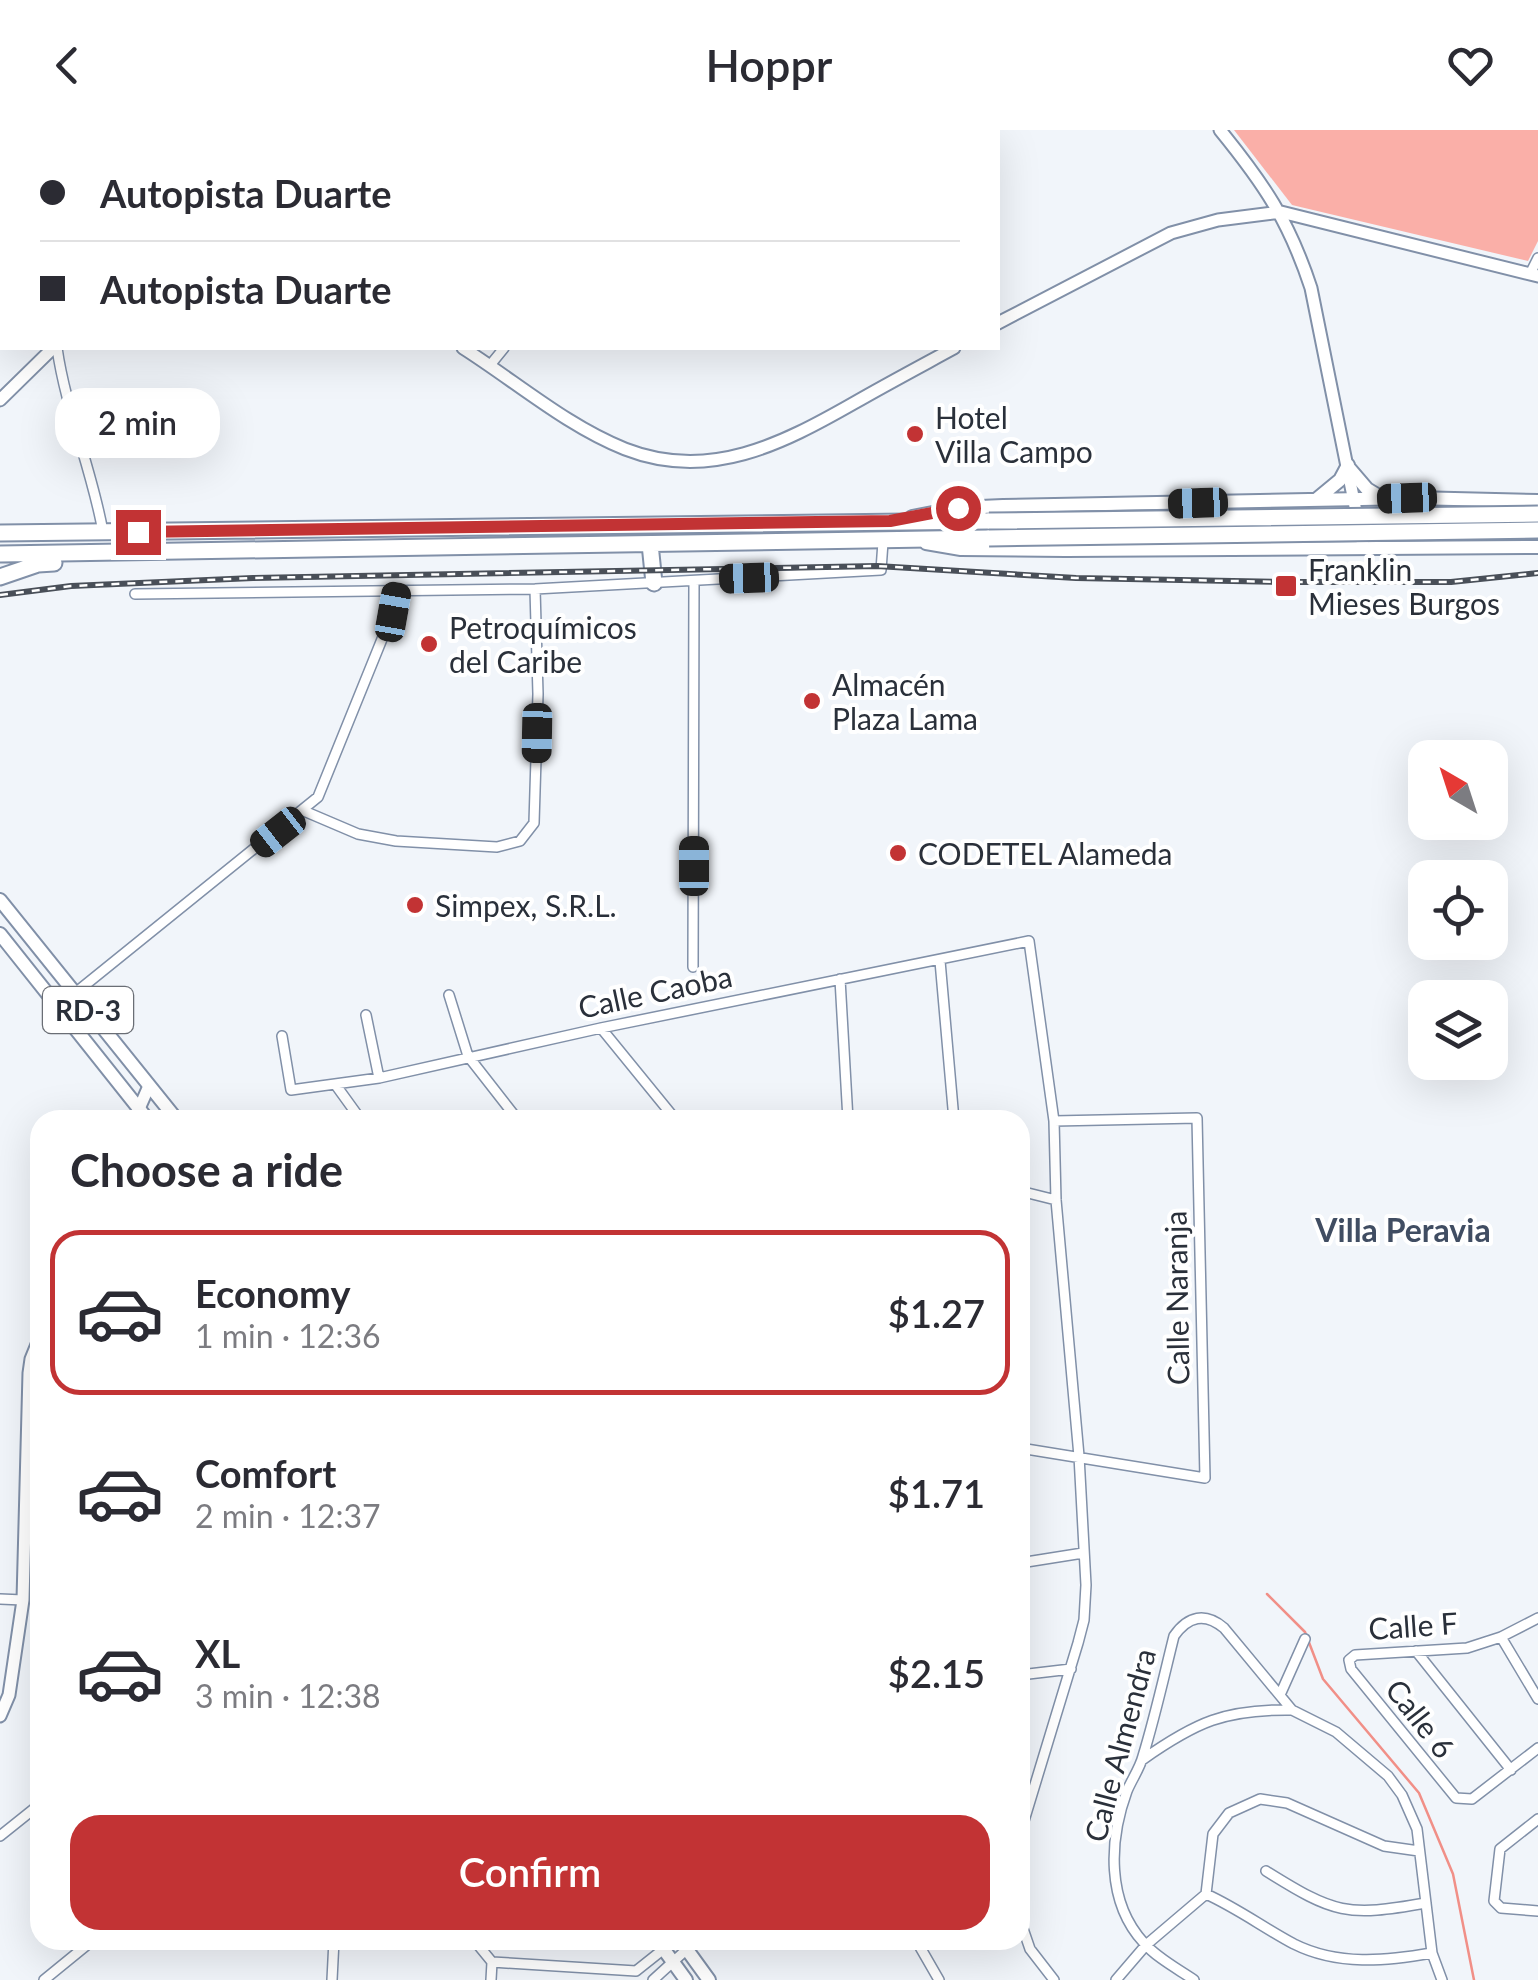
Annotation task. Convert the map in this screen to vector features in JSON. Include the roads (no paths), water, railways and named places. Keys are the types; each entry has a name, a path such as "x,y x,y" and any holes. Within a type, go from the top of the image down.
{"highway":[{"path":"0,554 882,542 989,530 1538,514"},
{"path":"0,533 890,521 989,530 1538,530"},
{"path":"650,544 654,584"},
{"path":"0,565 70,562 110,553"},
{"path":"0,577 38,564"}],"main road":[{"path":"1220,130 1281,212 1311,288 1363,546"},
{"path":"1000,322 1172,233 1218,220 1281,212 1534,275"},
{"path":"0,400 53,350"},
{"path":"466,350 547,404 625,449 667,460 705,462 732,460 776,445 950,350"},
{"path":"1349,467 1367,489 1384,499"},
{"path":"1314,501 1340,480 1349,467"},
{"path":"890,521 958,508 1384,499 1538,501"},
{"path":"909,540 961,549 1538,547"},
{"name":"RD-3","path":"0,900 169,1110"},
{"name":"RD-3","path":"0,934 136,1110"},
{"path":"143,1110 149,1086"},
{"path":"0,1716 10,1695 22,1600 30,1366"},
{"path":"685,1950 709,1980"},
{"path":"664,1951 686,1980"}],"street":[{"path":"1534,275 1538,258"},
{"path":"55,350 102,532"},
{"path":"491,364 502,350"},
{"path":"135,594 536,589 881,570 882,542"},
{"path":"693,966 694,581"},
{"path":"304,811 358,834 396,841 497,847 520,841 534,822 536,589"},
{"path":"74,994 304,811 326,783 393,612 397,590"},
{"name":"Calle Caoba","path":"282,1036 291,1090 379,1078 468,1056 1029,941 1054,1121"},
{"path":"940,961 953,1110"},
{"path":"840,979 847,1110"},
{"path":"449,995 468,1056 510,1110"},
{"path":"366,1015 379,1078"},
{"path":"601,1028 668,1110"},
{"path":"335,1084 354,1110"},
{"name":"Calle Naranja","path":"1054,1121 1197,1118 1205,1478 1078,1456"},
{"path":"1030,1802 1084,1620 1078,1456 1056,1200 1054,1121"},
{"path":"1030,1194 1056,1200"},
{"path":"1030,1449 1078,1456"},
{"path":"1030,1561 1083,1553"},
{"path":"0,1599 22,1600"},
{"name":"Calle Almendra","path":"1194,1980 1146,1946 1131,1926 1122,1906 1113,1860 1116,1830 1142,1760 1174,1636 1192,1618 1214,1620 1280,1695"},
{"name":"Calle F","path":"1350,1660 1355,1654 1467,1648 1538,1618"},
{"path":"1502,1636 1538,1699"},
{"path":"1305,1639 1280,1695 1292,1710 1336,1732 1388,1776 1411,1812 1420,1851 1432,1953 1442,1980"},
{"path":"1416,1650 1512,1770 1538,1748"},
{"name":"Calle 6","path":"1350,1660 1351,1669 1450,1795 1472,1800 1512,1770"},
{"path":"1030,1674 1071,1669"},
{"path":"1142,1760 1181,1734 1221,1715 1292,1710"},
{"path":"1116,1980 1146,1946 1206,1894 1213,1834 1229,1813 1260,1800 1286,1803 1372,1842 1420,1851"},
{"path":"0,1836 30,1812"},
{"path":"1538,1819 1498,1853 1494,1900 1498,1906 1538,1911"},
{"path":"1266,1872 1319,1903 1344,1911 1378,1912 1426,1904"},
{"path":"1206,1894 1297,1946 1334,1958 1364,1960 1432,1953"},
{"path":"1030,1949 1054,1980"},
{"path":"44,1980 82,1950"},
{"path":"332,1980 334,1950"},
{"path":"482,1950 492,1962 491,1980"},
{"path":"921,1950 939,1980"},
{"path":"492,1962 636,1971 664,1951"},
{"path":"654,1979 664,1951"},
{"path":"646,1965 654,1979"},
{"path":"1166,1980 1176,1968"}],"waterway":[{"path":"1267,1594 1305,1632 1323,1679 1419,1793 1453,1874 1474,1980"}],"railway":[{"path":"0,595 71,586 253,578 877,566 1076,578 1286,582 1451,582 1538,573"}],"place":[{"name":"Hotel Villa Campo","path":"915,434"},
{"name":"Franklin Mieses Burgos","path":"1286,586"},
{"name":"Petroquímicos del Caribe","path":"429,644"},
{"name":"Almacén Plaza Lama","path":"812,701"},
{"name":"CODETEL Alameda","path":"898,853"},
{"name":"Simpex, S.R.L.","path":"415,905"}],"district":[{"name":"Villa Peravia","path":"1403,1229"}]}
